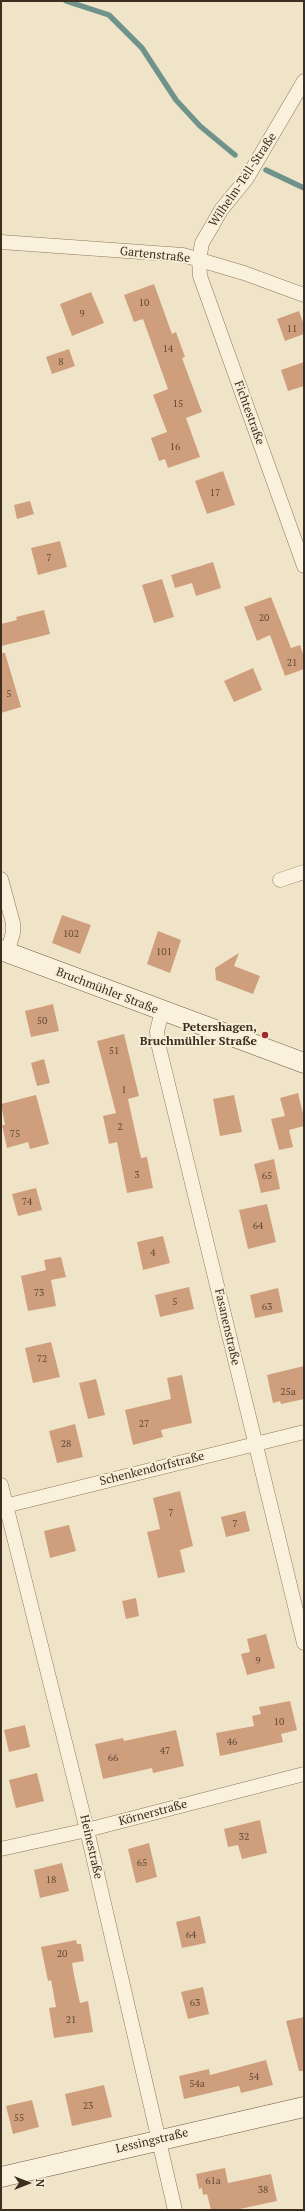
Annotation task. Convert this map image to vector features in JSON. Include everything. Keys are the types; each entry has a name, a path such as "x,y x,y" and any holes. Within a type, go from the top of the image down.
{"street":[{"name":"Wilhelm-Tell-Straße","path":"199,260 202,243 215,220 247,178 304,81"},
{"name":"Gartenstraße","path":"1,242 183,256 244,273 304,295"},
{"name":"Fichtestraße","path":"199,260 200,276 304,566"},
{"path":"280,880 304,872"},
{"path":"1,879 13,923 13,933 4,952"},
{"name":"Bruchmühler Straße","path":"4,952 304,1063"},
{"name":"Fasanenstraße","path":"162,1011 157,1031 158,1043 304,1643"},
{"name":"Schenkendorfstraße","path":"4,1506 304,1432"},
{"name":"Heinestraße","path":"1,1485 4,1506 87,1830 175,2210"},
{"name":"Körnerstraße","path":"1,1849 87,1830 304,1774"},
{"name":"Lessingstraße","path":"1,2177 304,2107"}],"building":[{"path":"154,284 172,334 176,332 185,357 182,358 202,412 186,418 200,457 168,468 165,459 159,461 151,438 167,432 153,395 168,389 143,319 134,322 124,295"},
{"path":"91,292 104,323 72,336 60,304"},
{"path":"299,311 304,325 304,334 285,341 277,319"},
{"path":"69,349 75,366 52,374 46,357"},
{"path":"304,362 304,386 288,391 281,370"},
{"path":"223,471 235,505 207,514 195,481"},
{"path":"30,501 34,514 17,519 14,505"},
{"path":"60,541 67,567 38,575 31,548"},
{"path":"213,562 221,588 196,596 192,583 175,588 171,575"},
{"path":"162,579 174,617 154,623 142,585"},
{"path":"271,597 291,648 300,645 304,657 304,669 285,676 270,635 257,641 244,607"},
{"path":"44,610 50,634 1,646 1,624 17,620 16,617"},
{"path":"1,653 5,653 21,707 1,713"},
{"path":"253,668 262,690 234,702 224,681"},
{"path":"62,915 91,925 80,954 52,943"},
{"path":"158,931 181,940 170,973 147,964"},
{"path":"239,953 234,966 260,976 253,994 216,980 215,968"},
{"path":"53,1004 59,1031 31,1037 25,1011"},
{"path":"124,1034 139,1096 128,1099 141,1158 147,1157 153,1188 127,1193 117,1142 109,1144 103,1116 116,1113 97,1041"},
{"path":"44,1059 50,1083 37,1086 31,1063"},
{"path":"298,1093 304,1118 304,1126 289,1130 293,1147 279,1150 271,1119 285,1116 280,1098"},
{"path":"36,1095 49,1144 30,1149 28,1142 7,1148 2,1125 5,1125 1,1104"},
{"path":"234,1095 242,1132 220,1136 213,1099"},
{"path":"274,1159 280,1189 261,1193 254,1164"},
{"path":"36,1188 42,1210 18,1216 12,1194"},
{"path":"267,1204 276,1242 248,1249 239,1210"},
{"path":"163,1236 170,1263 143,1270 137,1242"},
{"path":"61,1257 66,1277 51,1280 56,1306 28,1311 21,1276 46,1270 44,1260"},
{"path":"189,1287 194,1309 160,1317 155,1295"},
{"path":"278,1288 283,1312 255,1318 250,1295"},
{"path":"51,1342 60,1377 33,1383 25,1348"},
{"path":"304,1366 304,1399 281,1404 280,1401 273,1403 267,1375"},
{"path":"182,1375 192,1423 161,1430 163,1437 133,1445 125,1410 171,1399 167,1378"},
{"path":"96,1379 105,1415 88,1419 79,1383"},
{"path":"75,1424 83,1457 57,1463 49,1431"},
{"path":"180,1491 193,1546 180,1550 185,1572 158,1578 147,1532 160,1529 153,1498"},
{"path":"245,1511 250,1531 226,1537 221,1517"},
{"path":"69,1525 76,1551 50,1558 44,1531"},
{"path":"136,1598 139,1616 126,1619 122,1601"},
{"path":"266,1634 275,1668 247,1675 241,1654 250,1652 247,1639"},
{"path":"290,1701 297,1730 281,1734 283,1742 220,1756 216,1733 254,1726 252,1716 261,1714 259,1707"},
{"path":"25,1725 30,1747 9,1752 4,1730"},
{"path":"176,1730 184,1766 153,1773 152,1768 103,1779 95,1744 123,1738 124,1741"},
{"path":"37,1773 44,1801 16,1808 9,1780"},
{"path":"260,1820 267,1853 242,1859 238,1845 228,1847 224,1829"},
{"path":"149,1843 157,1877 136,1883 128,1849"},
{"path":"62,1863 69,1891 40,1898 34,1870"},
{"path":"200,1916 206,1943 182,1948 176,1922"},
{"path":"76,1940 77,1944 81,1944 84,1961 72,1963 74,1975 80,2003 88,2001 93,2032 54,2038 49,2008 56,2007 51,1980 48,1981 41,1947"},
{"path":"203,1987 209,2014 188,2019 181,1992"},
{"path":"304,2017 304,2071 299,2071 286,2021"},
{"path":"266,2060 273,2085 241,2093 239,2086 184,2099 179,2076 209,2069 210,2075"},
{"path":"104,2085 112,2117 72,2126 65,2094"},
{"path":"32,2100 39,2127 13,2134 6,2106"},
{"path":"225,2168 228,2183 271,2174 277,2201 235,2210 211,2210 207,2194 203,2195 202,2188 199,2189 196,2174"}],"waterway":[{"path":"66,1 109,15 142,48 176,100 200,126 235,155"},
{"path":"266,170 304,188"}],"place":[{"name":"Petershagen, Bruchmühler Straße","path":"265,1035"}]}
